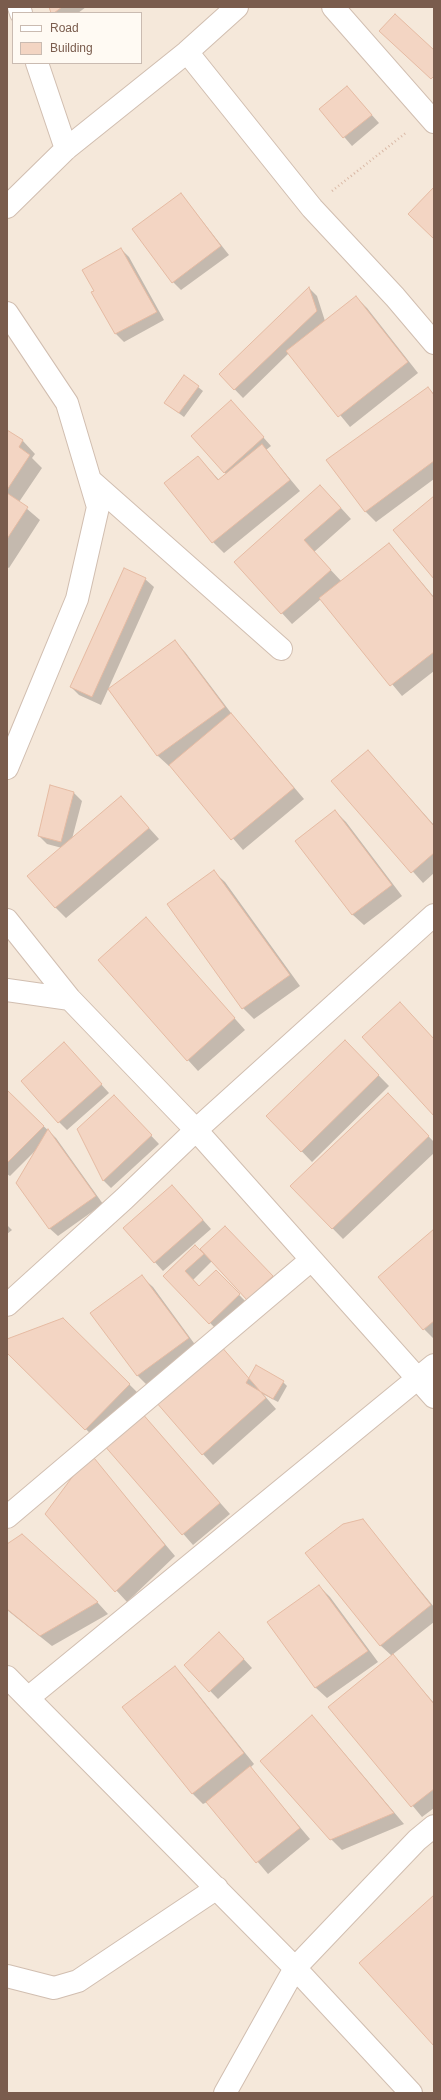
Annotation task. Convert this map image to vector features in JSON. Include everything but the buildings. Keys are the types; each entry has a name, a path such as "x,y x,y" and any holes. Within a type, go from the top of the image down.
{"street":[{"path":"7,207 66,149 187,52 237,7"},
{"path":"333,7 431,118"},
{"path":"187,52 312,208 395,297 434,343"},
{"path":"37,64 66,149"},
{"path":"7,313 67,403 98,508 78,598 7,768"},
{"path":"90,480 281,649"},
{"path":"7,1305 124,1199 196,1130 434,915"},
{"path":"7,920 70,999 196,1130 311,1260 426,1372 434,1397"},
{"path":"7,990 70,999"},
{"path":"7,1517 311,1260"},
{"path":"28,1698 426,1372"},
{"path":"7,1677 295,1968 411,2093"},
{"path":"225,2093 295,1968 417,1840 434,1826"},
{"path":"7,1976 54,1988 78,1981 217,1888"}],"path":[{"path":"312,208 431,118"}],"shaded area":[{"path":"7,7 434,7 434,2093 7,2093"}]}
